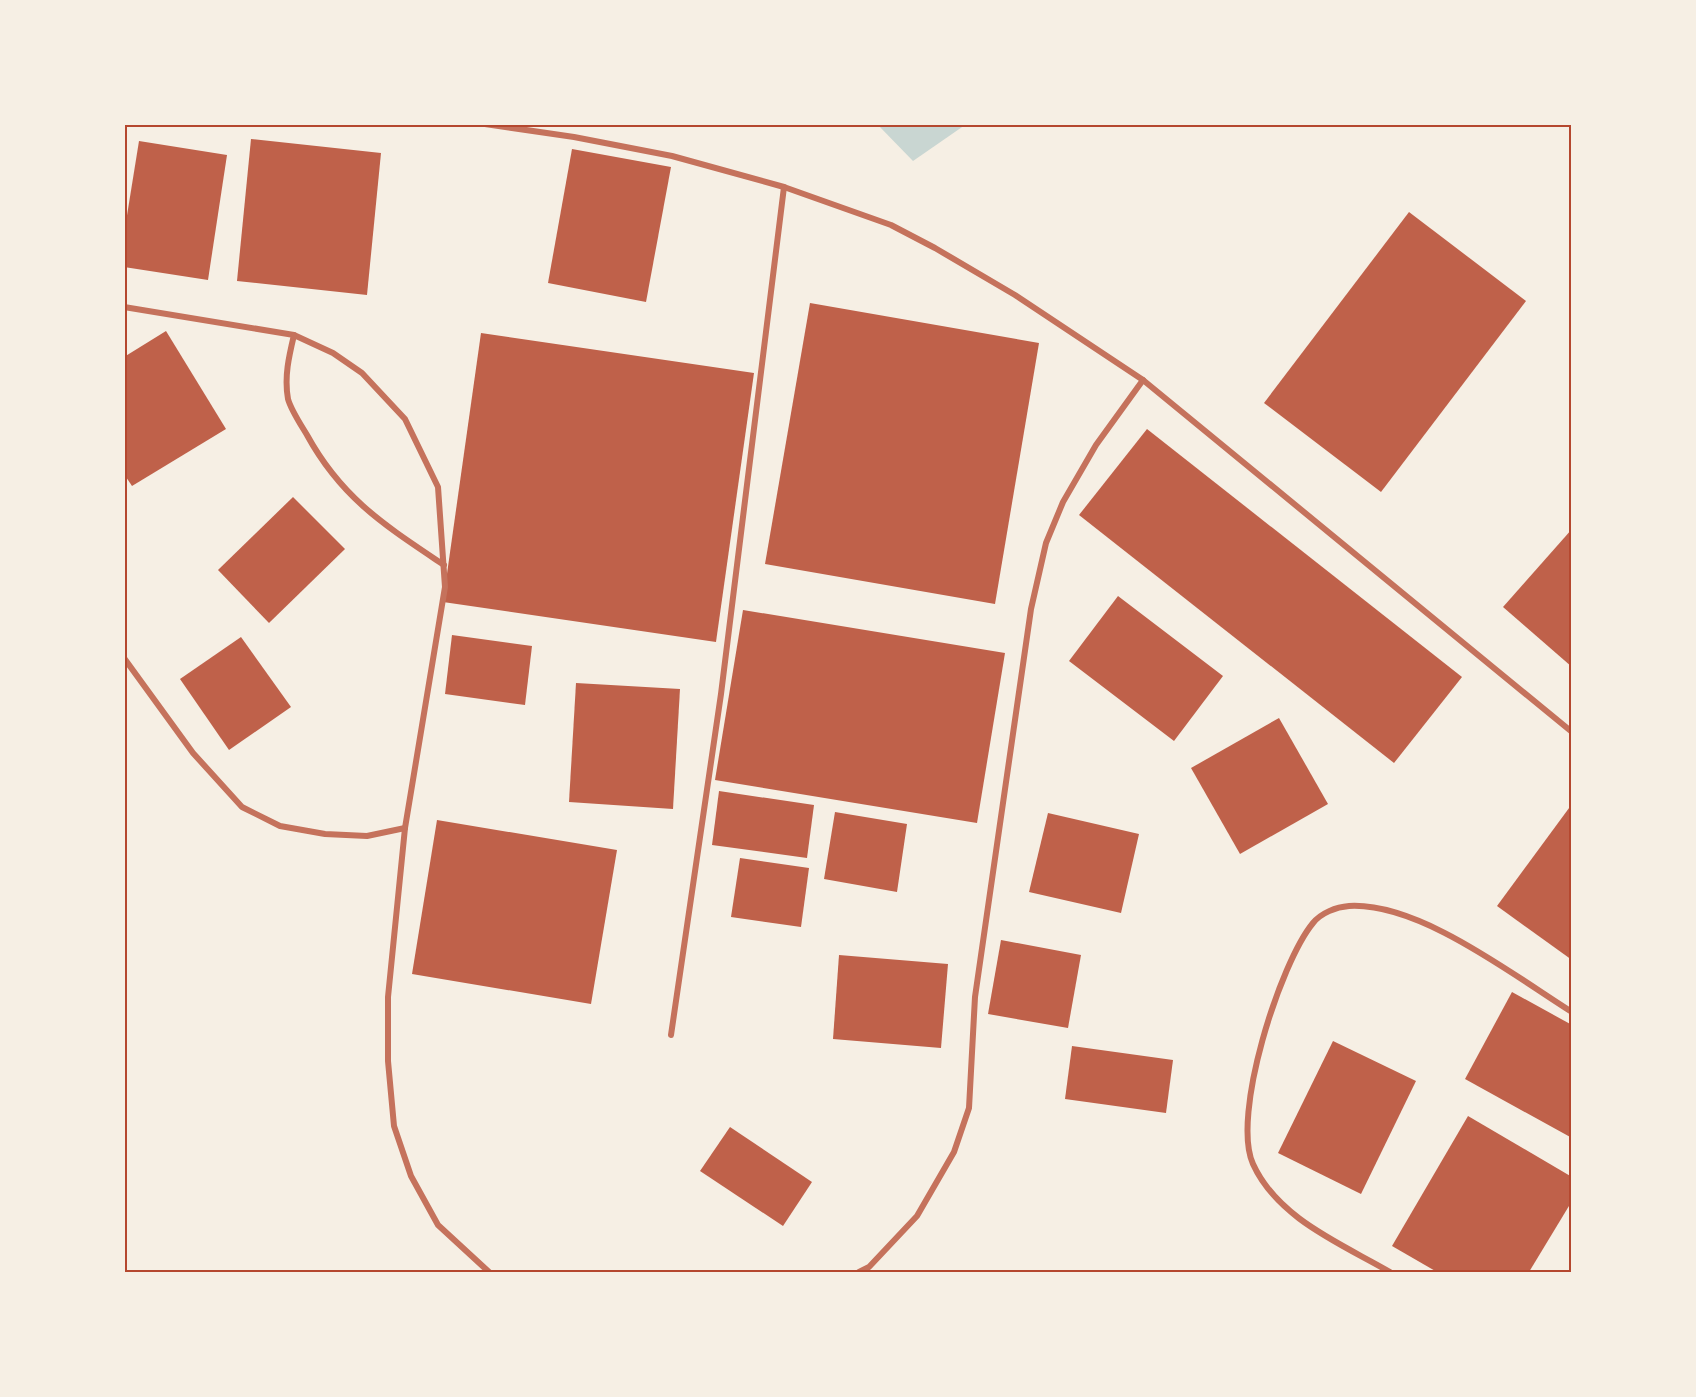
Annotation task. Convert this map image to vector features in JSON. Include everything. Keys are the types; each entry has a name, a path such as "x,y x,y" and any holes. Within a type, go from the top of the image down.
{"street":[{"path":"485,124 574,137 672,156 784,187 891,225 935,248 1015,295 1143,380 1572,732"},
{"path":"671,1035 721,694 784,187"},
{"path":"124,307 294,335 333,353 362,373 405,419 438,486 445,587 405,828 387,997 388,1061 394,1126 411,1176 438,1226 489,1272"},
{"path":"294,335 286,365 288,400 323,465 348,494 391,530 444,565"},
{"path":"859,1272 869,1268 917,1216 954,1152 969,1108 975,997 1031,609 1041,565 1063,502 1096,445 1143,380"},
{"path":"124,658 194,753 242,807 280,826 325,834 367,836 405,828"},
{"path":"1390,1272 1323,1235 1288,1207 1267,1186 1253,1164 1247,1145 1248,1099 1272,1012 1296,952 1313,922 1328,911 1347,906 1376,906 1409,915 1439,930 1572,1012"}],"shaded area":[{"path":"878,125 965,125 913,161"}],"building":[{"path":"251,139 381,153 367,295 237,281"},
{"path":"139,141 227,155 208,280 124,267 124,234"},
{"path":"572,149 671,167 646,302 548,283"},
{"path":"1409,212 1526,301 1381,492 1264,403"},
{"path":"810,303 1039,343 995,604 765,564"},
{"path":"166,331 226,429 132,486 124,474 124,357"},
{"path":"481,333 754,373 716,642 443,602"},
{"path":"1147,429 1462,677 1394,763 1079,515"},
{"path":"293,497 345,549 269,623 218,570"},
{"path":"1572,529 1572,667 1503,607"},
{"path":"1118,596 1223,676 1174,741 1069,661"},
{"path":"743,610 1005,653 977,823 715,780"},
{"path":"452,635 532,646 525,705 445,694"},
{"path":"241,637 291,707 229,750 180,679"},
{"path":"576,683 680,689 673,809 569,802"},
{"path":"1279,718 1328,804 1240,854 1191,768"},
{"path":"719,791 814,805 807,858 712,845"},
{"path":"1572,804 1572,960 1497,906"},
{"path":"835,812 907,824 897,892 824,879"},
{"path":"1048,813 1139,834 1121,913 1029,892"},
{"path":"437,820 617,850 591,1004 412,974"},
{"path":"740,858 809,868 801,927 731,917"},
{"path":"1001,940 1081,955 1068,1028 988,1014"},
{"path":"839,955 948,964 941,1048 833,1039"},
{"path":"1512,992 1572,1025 1572,1138 1465,1079"},
{"path":"1333,1041 1416,1081 1361,1194 1278,1153"},
{"path":"1072,1046 1173,1060 1166,1113 1065,1099"},
{"path":"1468,1116 1572,1177 1572,1201 1529,1272 1437,1272 1392,1246"},
{"path":"730,1127 812,1182 783,1226 700,1171"}]}
